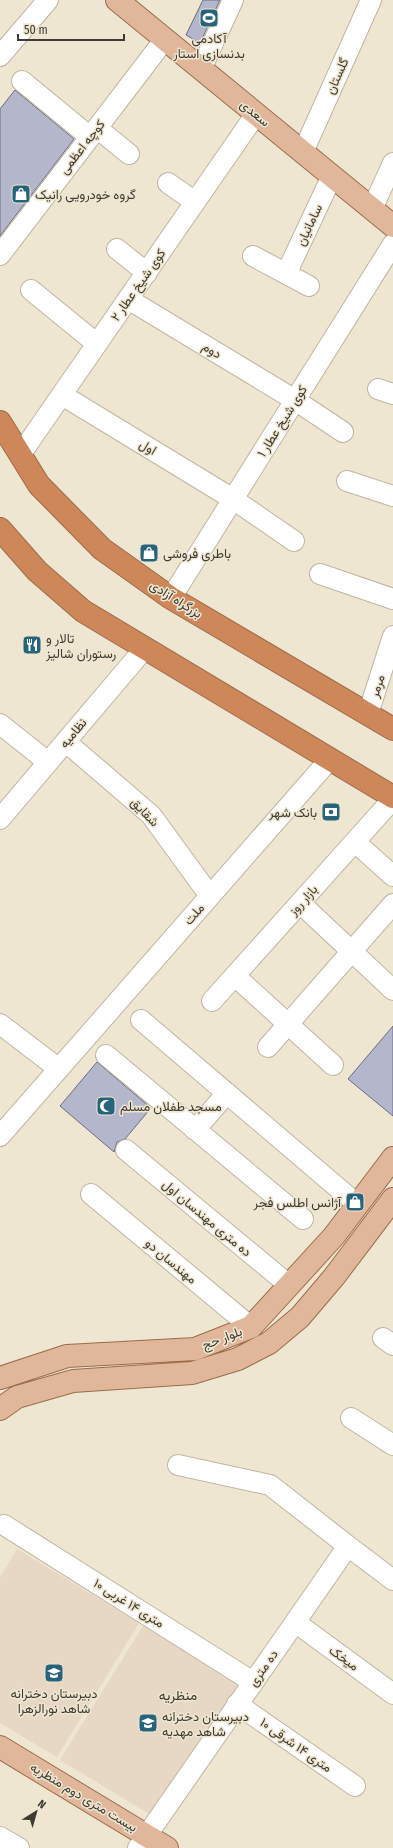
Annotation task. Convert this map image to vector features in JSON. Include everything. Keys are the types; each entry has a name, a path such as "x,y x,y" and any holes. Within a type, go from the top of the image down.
{"highway":[{"name":"بزرگراه آزادی","path":"0,422 39,485 102,549 171,598 393,729"},
{"path":"0,528 37,571 83,611 393,798"}],"main road":[{"name":"سعدی","path":"117,0 393,226"},
{"name":"بلوار حج","path":"0,1378 67,1356 195,1349 251,1327 334,1236 393,1158"},
{"name":"بلوار حج","path":"0,1409 17,1397 73,1381 192,1373 238,1359 269,1343 300,1317 334,1278 385,1225 393,1199"},
{"path":"358,1205 385,1225"},
{"name":"بیست متری دوم منظریه","path":"0,1747 142,1841 167,1848"}],"street":[{"path":"0,56 48,0"},
{"path":"201,69 233,0"},
{"name":"گلستان","path":"303,152 372,0"},
{"name":"کوچه اعظمی","path":"0,255 165,39"},
{"path":"22,81 94,132 129,154"},
{"name":"کوی شیخ عطار ۲","path":"20,455 256,114"},
{"path":"372,209 393,163"},
{"name":"سامانیان","path":"286,274 332,176"},
{"path":"168,183 196,202"},
{"name":"کوی شیخ عطار ۱","path":"171,598 393,244"},
{"path":"117,249 147,272"},
{"path":"253,256 309,286"},
{"path":"31,290 97,344"},
{"name":"دوم","path":"128,299 295,400 343,432"},
{"name":"اول","path":"62,395 233,499 294,541"},
{"path":"347,481 393,496"},
{"path":"320,574 393,599"},
{"name":"مرمر","path":"368,714 393,636"},
{"name":"نظامیه","path":"0,819 145,648"},
{"path":"0,724 48,762"},
{"name":"شقایق","path":"66,742 151,816 210,896"},
{"name":"ملت","path":"0,1136 330,760"},
{"name":"بازار روز","path":"212,1001 393,798"},
{"path":"355,842 393,876"},
{"path":"300,903 393,990"},
{"path":"268,1047 393,904"},
{"path":"235,976 333,1065"},
{"path":"141,1020 358,1205"},
{"path":"0,1024 59,1069"},
{"path":"106,1055 303,1219"},
{"path":"195,1130 227,1093"},
{"name":"ده متری مهندسان اول","path":"126,1150 289,1285"},
{"name":"مهندسان دو","path":"91,1194 251,1327"},
{"path":"351,1418 393,1445"},
{"path":"178,1465 270,1485 393,1580"},
{"name":"۱۰ متری ۱۴ غربی","path":"4,1525 253,1682"},
{"name":"ده متری","path":"142,1841 348,1546"},
{"name":"میخک","path":"295,1622 393,1694"},
{"name":"۱۰ متری ۱۴ شرقی","path":"237,1704 355,1786"},
{"path":"0,1837 19,1848"}],"shaded area":[{"name":"دبیرستان دخترانه شاهد نورالزهرا","path":"17,1549 139,1623 57,1757 0,1723 0,1578"},
{"name":"دبیرستان دخترانه شاهد مهدیه","path":"143,1626 240,1686 151,1815 60,1760"}],"building":[{"path":"203,0 220,0 200,43 186,35"},
{"name":"گروه خودرویی رانیک","path":"15,90 74,139 0,236 0,109"},
{"path":"393,1026 393,1116 348,1079"},
{"name":"مسجد طفلان مسلم","path":"97,1062 151,1108 125,1139 117,1142 114,1152 60,1106"}],"place":[{"name":"آکادمی بدنسازی استار","path":"209,18"},
{"name":"گروه خودرویی رانیک","path":"21,194"},
{"name":"باطری فروشی","path":"149,553"},
{"name":"تالار و رستوران شالیز","path":"32,645"},
{"name":"بانک شهر","path":"331,812"},
{"name":"مسجد طفلان مسلم","path":"106,1106"},
{"name":"آژانس اطلس فجر","path":"355,1202"},
{"name":"دبیرستان دخترانه شاهد نورالزهرا","path":"54,1673"},
{"name":"دبیرستان دخترانه شاهد مهدیه","path":"148,1723"}],"district":[{"name":"منظریه","path":"178,1695"}]}
